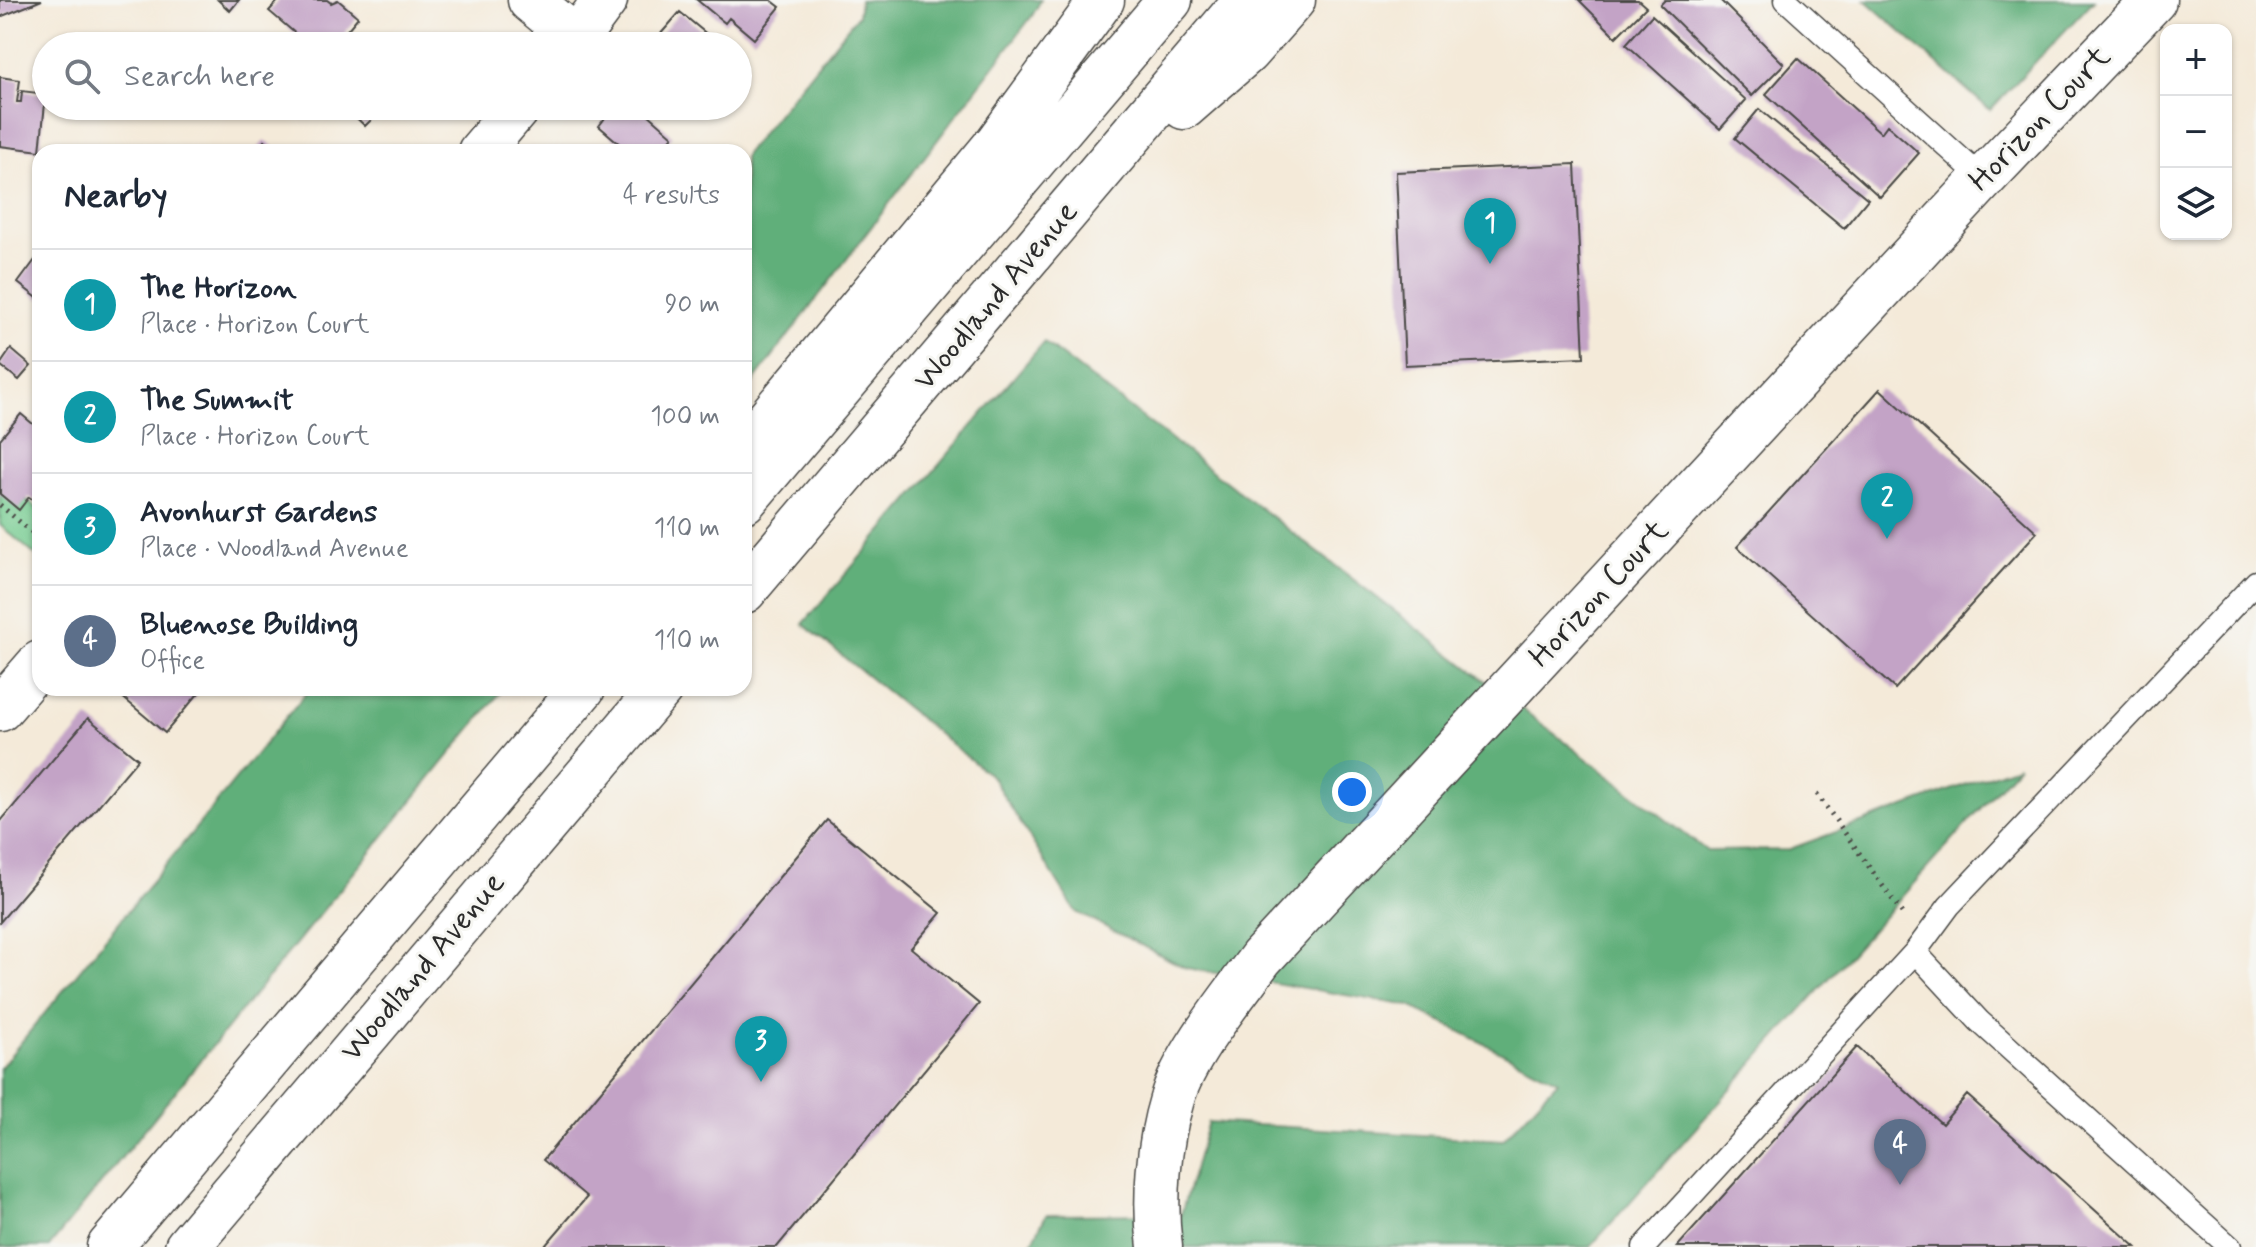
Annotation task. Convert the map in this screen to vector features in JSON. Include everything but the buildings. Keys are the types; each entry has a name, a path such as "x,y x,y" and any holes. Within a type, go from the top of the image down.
{"main road":[{"path":"530,0 563,32"},
{"path":"582,32 605,0"},
{"path":"752,438 998,142 1102,0"},
{"name":"Woodland Avenue","path":"752,492 1170,0"},
{"name":"Woodland Avenue","path":"752,582 1246,0"},
{"path":"1080,197 1247,52 1293,0"},
{"name":"Horizon Court","path":"1160,1247 1160,1160 1172,1097 1208,1031 1261,958 1983,179 2154,0"},
{"path":"487,144 507,120"},
{"path":"0,709 32,672"},
{"path":"368,939 551,696"},
{"name":"Woodland Avenue","path":"109,1247 576,696"},
{"name":"Woodland Avenue","path":"187,1247 654,696"}],"lane":[{"path":"1786,0 1983,179"},
{"path":"1644,1247 1915,952 1949,906 2256,582"},
{"path":"1915,952 1979,1021 2230,1247"}],"path":[{"path":"0,505 32,532"},
{"path":"1817,794 1906,917 1915,952"}],"green space":[{"path":"860,0 1041,0 1032,16 752,384 752,145 858,15"},
{"path":"1865,0 2094,0 1990,110"},
{"path":"1044,342 1707,851 1787,850 2019,765 1590,1247 1030,1247 1046,1215 1181,1214 1208,1122 1503,1140 1558,1081 1410,1006 1186,968 1076,912 992,777 803,624"},
{"path":"0,477 32,504 32,552 0,525"},
{"path":"303,696 497,696 49,1247 0,1247 0,1068"}],"place":[{"name":"The Horizon","path":"1490,264"},
{"name":"The Summit","path":"1887,539"},
{"name":"Avonhurst Gardens","path":"761,1082"},
{"name":"Bluenose Building","path":"1900,1185"}]}
